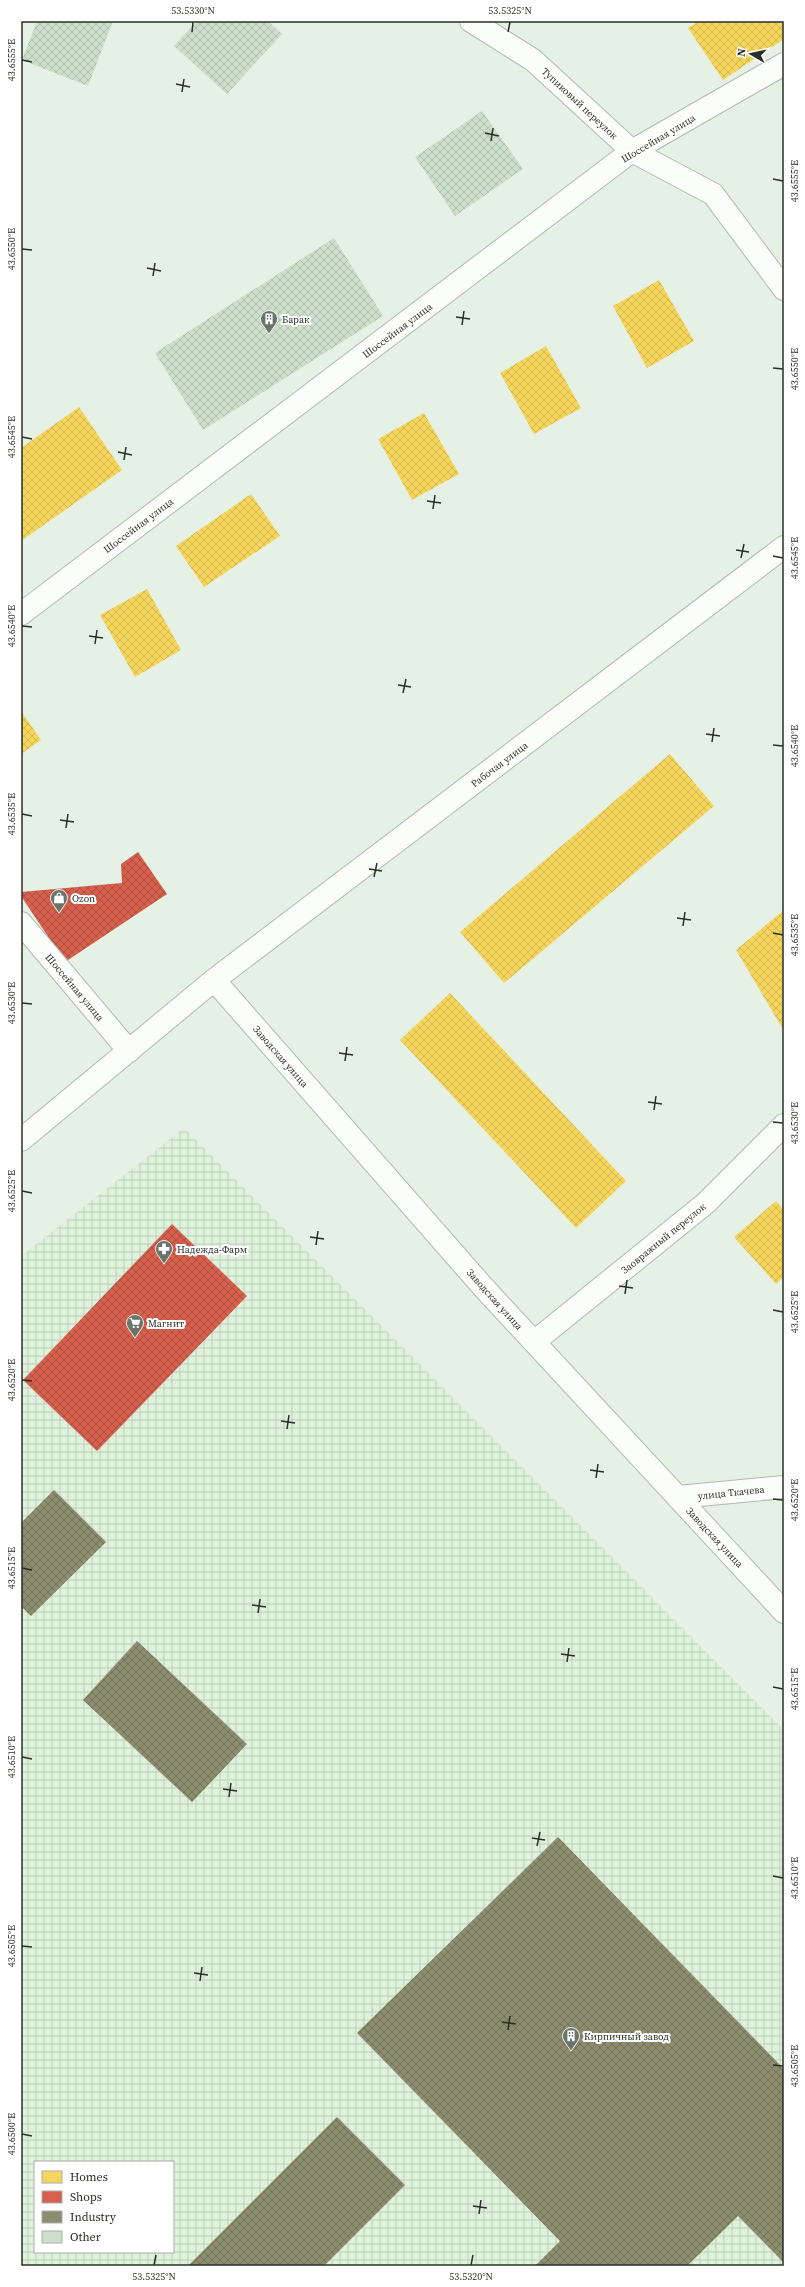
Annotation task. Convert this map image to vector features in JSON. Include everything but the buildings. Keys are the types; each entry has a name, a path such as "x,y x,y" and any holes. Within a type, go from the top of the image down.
{"street":[{"name":"Тупиковый переулок","path":"471,21 534,60 632,151 714,194 784,289"},
{"name":"Шоссейная улица","path":"21,614 632,151 784,64"},
{"name":"Рабочая улица","path":"214,980 784,547"},
{"name":"Шоссейная улица","path":"21,923 129,1051"},
{"path":"21,1140 214,980"},
{"name":"Заводская улица","path":"214,980 484,1288 784,1612"},
{"name":"Заовражный переулок","path":"534,1342 706,1203 784,1125"},
{"name":"улица Ткачева","path":"678,1497 784,1487"}],"shaded area":[{"path":"184,1128 784,1730 784,2266 21,2266 21,1256"}],"place":[{"name":"Барак","path":"269,334"},
{"name":"Ozon","path":"59,913"},
{"name":"Надежда-Фарм","path":"164,1264"},
{"name":"Магнит","path":"135,1338"},
{"name":"Кирпичный завод","path":"571,2051"}]}
